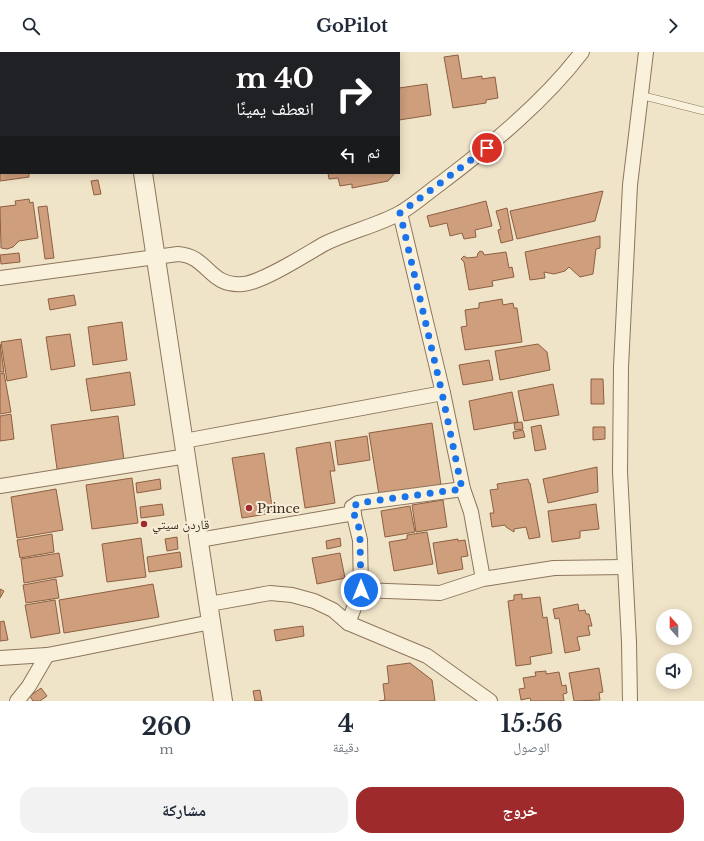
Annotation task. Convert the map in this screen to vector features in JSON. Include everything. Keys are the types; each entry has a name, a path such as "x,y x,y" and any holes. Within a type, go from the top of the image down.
{"street":[{"path":"0,278 178,254 191,256 202,264 210,274 220,280 235,284 250,282 332,241 400,213 487,148 566,74 582,52"},
{"path":"630,701 620,472 621,366 630,185 646,52"},
{"path":"144,174 223,701"},
{"path":"400,213 442,393 462,489 471,512 483,579"},
{"path":"0,486 186,449 442,393"},
{"path":"348,623 361,590 360,540 352,508 358,503 462,489"},
{"path":"199,540 354,513"},
{"path":"361,590 440,593 483,579 554,568 625,567"},
{"path":"0,658 47,654 210,613 262,594 292,595 324,605 348,623 427,656 490,701"},
{"path":"17,701 28,686 47,654"}],"lane":[{"path":"640,95 704,111"}],"building":[{"path":"458,55 462,79 482,76 482,79 495,77 498,98 486,100 486,103 453,108 444,57"},
{"path":"427,84 431,115 400,120 400,88"},
{"path":"0,174 29,174 29,177 0,181"},
{"path":"328,174 394,174 388,181 352,188 352,184 340,186 338,178 329,179"},
{"path":"98,180 101,194 94,195 91,181"},
{"path":"603,191 595,221 517,239 510,211"},
{"path":"29,199 30,203 33,202 38,238 19,241 13,247 7,249 1,248 0,207 16,205 15,201"},
{"path":"486,201 492,226 475,230 476,237 464,239 462,233 450,236 447,223 430,227 427,216"},
{"path":"47,206 54,258 45,259 38,207"},
{"path":"507,208 513,240 501,243 498,230 501,229 496,211"},
{"path":"600,236 600,248 596,249 593,274 580,277 569,267 565,271 554,274 544,272 545,278 530,280 525,252"},
{"path":"480,251 483,252 484,255 506,252 509,268 512,267 514,277 492,281 493,286 469,290 464,262 461,259 464,256 467,258 477,257"},
{"path":"19,253 20,262 1,264 0,255"},
{"path":"74,295 76,305 50,310 48,299"},
{"path":"502,299 503,305 513,303 514,308 517,308 522,342 465,350 461,327 467,326 465,310 479,308 479,303"},
{"path":"122,322 127,360 93,365 88,327"},
{"path":"70,334 75,366 51,370 46,337"},
{"path":"21,339 27,377 7,381 1,342"},
{"path":"0,344 4,372 0,372"},
{"path":"538,344 547,352 550,370 500,380 495,351"},
{"path":"489,360 493,380 463,385 459,365"},
{"path":"130,372 135,405 91,411 86,379"},
{"path":"4,373 11,412 0,414 0,374"},
{"path":"591,379 603,379 604,404 591,404"},
{"path":"553,384 559,415 524,421 518,391"},
{"path":"512,392 518,422 474,430 469,401"},
{"path":"11,414 14,439 0,441 0,416"},
{"path":"118,416 124,460 57,469 51,425"},
{"path":"522,422 523,429 515,430 514,423"},
{"path":"432,423 441,485 379,495 369,433"},
{"path":"541,425 546,449 535,451 531,427"},
{"path":"593,427 605,427 605,439 593,440"},
{"path":"523,430 525,437 514,439 513,432"},
{"path":"367,436 370,460 338,465 335,441"},
{"path":"330,442 335,471 330,471 335,503 305,508 296,448"},
{"path":"264,453 273,513 242,518 232,458"},
{"path":"597,467 598,492 548,503 543,479"},
{"path":"132,478 138,523 92,529 86,485"},
{"path":"160,479 161,489 137,493 136,483"},
{"path":"528,479 540,537 529,539 526,527 514,529 514,532 505,525 492,527 490,513 494,513 490,490 498,489 497,484"},
{"path":"56,489 63,530 17,538 11,497"},
{"path":"443,500 447,527 416,532 412,505"},
{"path":"162,504 164,515 141,518 140,507"},
{"path":"596,504 599,529 580,531 580,538 552,542 548,511"},
{"path":"410,506 415,532 385,537 381,511"},
{"path":"427,532 433,564 394,571 389,542 407,539 407,535"},
{"path":"52,534 54,552 20,558 17,540"},
{"path":"177,537 178,549 167,551 165,539"},
{"path":"141,538 146,577 107,582 102,544"},
{"path":"340,538 341,546 327,549 326,541"},
{"path":"458,539 458,541 465,540 468,556 461,557 463,569 438,574 433,543"},
{"path":"180,552 182,567 149,572 147,557"},
{"path":"59,553 63,576 24,583 21,559"},
{"path":"340,553 345,578 317,584 312,558"},
{"path":"56,579 59,598 26,603 23,585"},
{"path":"153,584 159,617 64,633 59,600"},
{"path":"0,589 4,591 0,598"},
{"path":"522,594 522,599 540,597 543,618 547,617 552,653 530,657 531,664 516,666 508,601 514,600 514,595"},
{"path":"55,600 60,633 31,638 25,605"},
{"path":"578,604 579,611 585,610 586,614 589,614 592,626 588,626 590,635 577,637 580,650 565,653 559,618 555,619 553,609"},
{"path":"4,621 8,640 0,641 0,622"},
{"path":"303,626 304,636 276,641 274,630"},
{"path":"410,663 432,680 435,701 379,701 385,700 383,684 389,683 387,666"},
{"path":"599,668 603,692 599,693 600,700 574,701 569,673"},
{"path":"546,671 546,674 559,672 562,686 566,685 567,693 563,694 564,701 531,701 530,698 521,700 519,689 525,688 523,678 536,676 535,672"},
{"path":"41,688 47,696 40,701 33,701 30,696"},
{"path":"260,690 262,701 255,701 253,691"}],"place":[{"name":"Prince","path":"249,508"},
{"name":"قاردن سيتي","path":"144,524"}],"route":[{"path":"361,590 359,528 352,508 358,503 462,489 442,393 400,213 487,148"}]}
